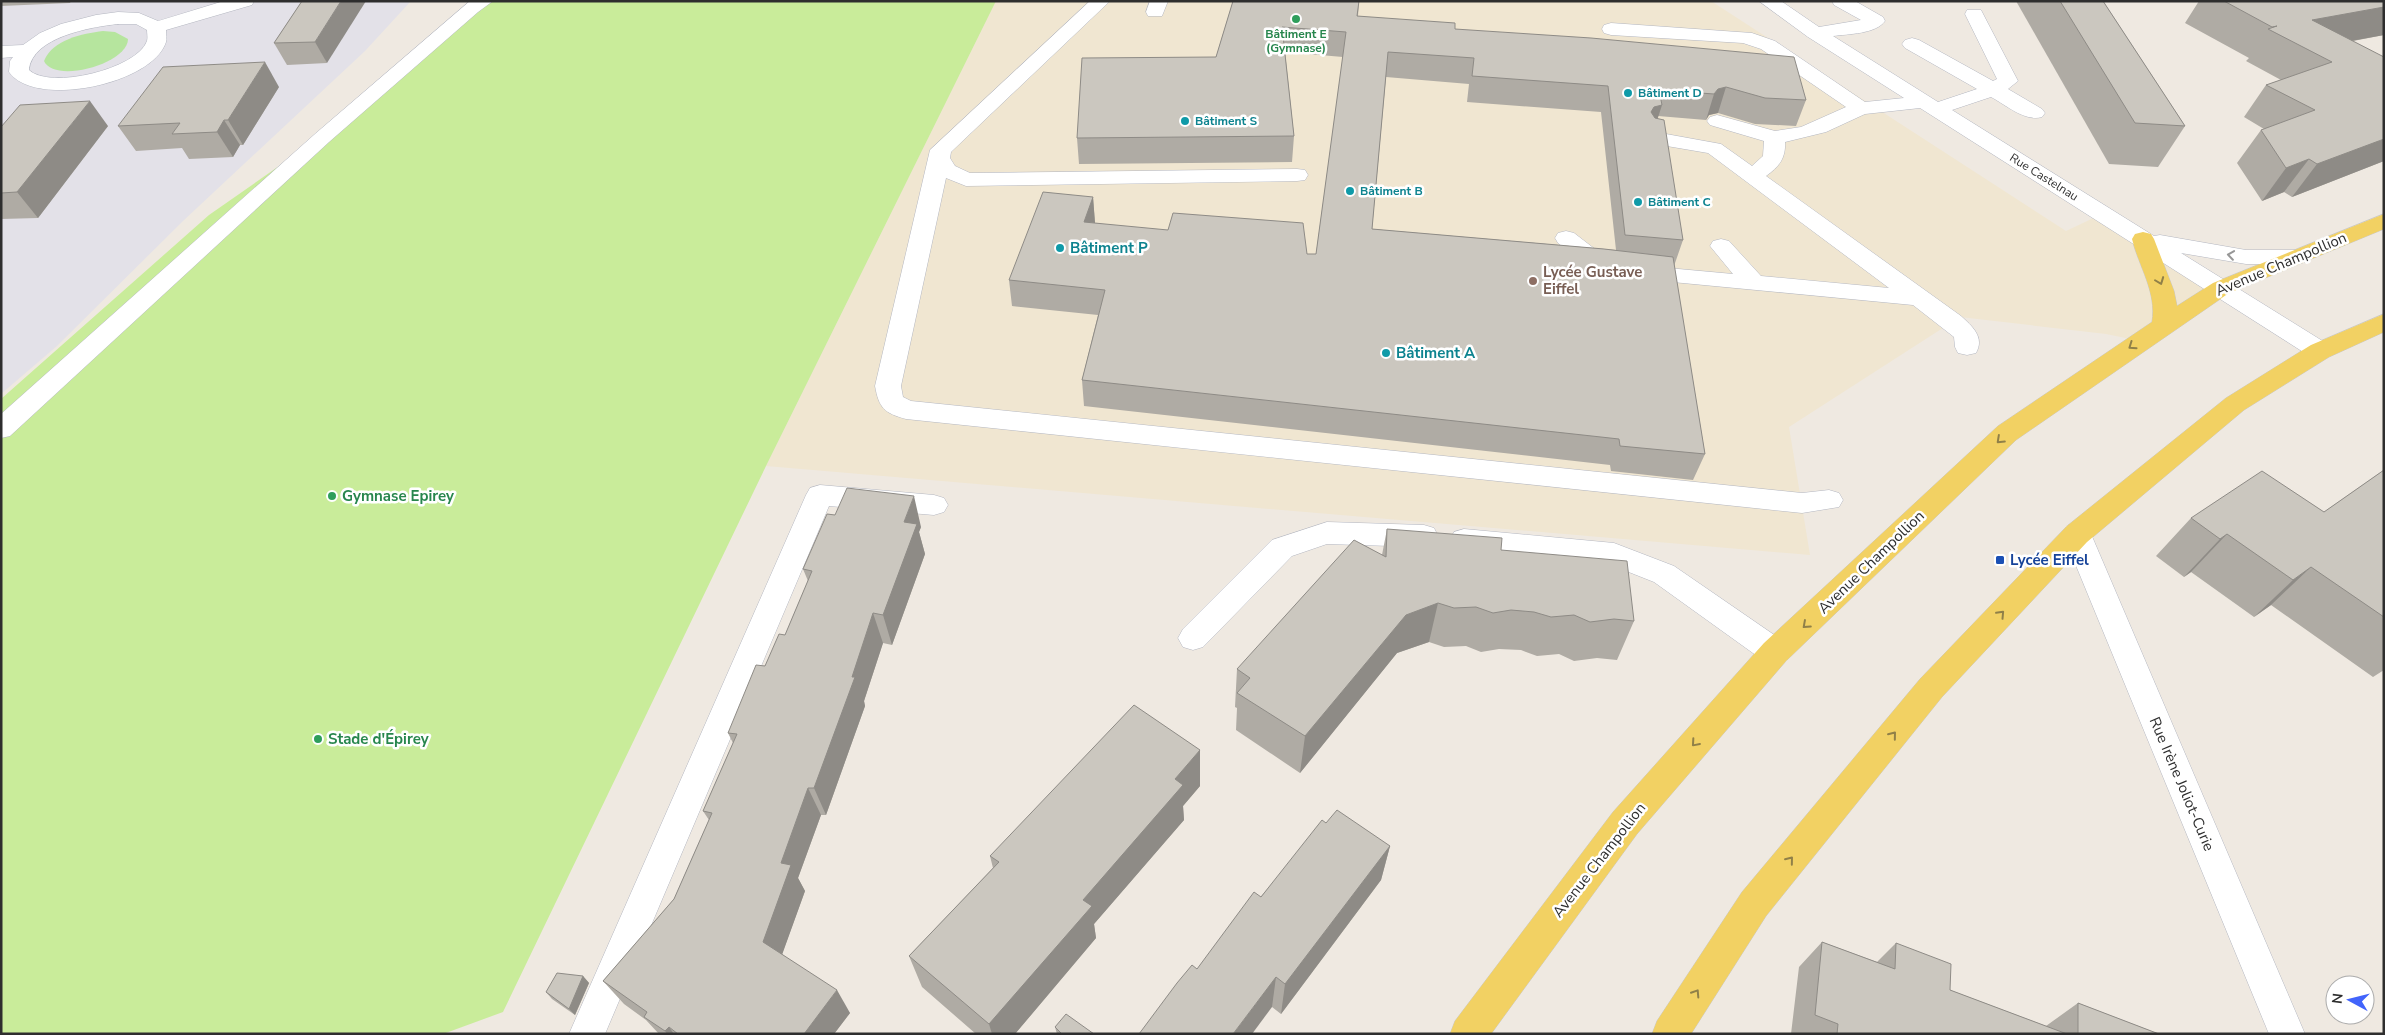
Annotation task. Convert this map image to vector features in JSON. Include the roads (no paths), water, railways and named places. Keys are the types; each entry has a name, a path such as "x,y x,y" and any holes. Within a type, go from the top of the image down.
{"main road":[{"name":"Avenue Champollion","path":"1468,1034 1625,823 1775,652 2007,433 2221,288 2384,221"},
{"path":"2143,239 2144,248 2163,290 2167,313 2163,326"},
{"path":"1670,1034 1760,897 1930,688 2077,534 2235,404 2320,351 2384,322"}],"street":[{"path":"157,27 159,35 156,45 142,59 122,70 94,80 70,84 43,84 27,80 19,72 20,61 28,50 47,37 68,28 118,18 139,19 157,27 245,1"},
{"path":"1,429 322,138 471,8 484,1"},
{"path":"1101,1 959,131 941,150 888,386 891,402 906,410 1802,503 1829,500"},
{"name":"Rue Castelnau","path":"1768,1 1815,34 2320,351"},
{"path":"1815,34 1860,28 1876,21 1841,1"},
{"path":"1717,121 1774,137 1791,136 1822,128 1861,108 1930,105 1992,90 2008,81 1974,14"},
{"path":"1611,29 1745,37 1758,40 1861,108"},
{"path":"1912,44 2035,113"},
{"path":"1,52 28,50"},
{"path":"122,70 160,69"},
{"path":"1752,175 1770,163 1776,152 1774,137"},
{"path":"1655,138 1714,148 1966,334 1967,347"},
{"path":"939,158 947,170 966,180 1297,175"},
{"path":"928,204 966,180"},
{"path":"1566,238 1607,270 1918,298"},
{"path":"2143,239 2246,257 2297,256"},
{"path":"1721,246 1754,283"},
{"path":"587,1034 820,495 934,504"},
{"path":"1193,638 1282,548 1327,533 1405,535 1614,554 1664,574 1775,652"},
{"name":"Rue Irène Joliot-Curie","path":"2077,534 2287,1034"}],"place":[{"name":"Bâtiment E (Gymnase)","path":"1296,19"},
{"name":"Bâtiment D","path":"1628,93"},
{"name":"Bâtiment S","path":"1185,121"},
{"name":"Bâtiment B","path":"1350,191"},
{"name":"Bâtiment C","path":"1638,202"},
{"name":"Bâtiment P","path":"1060,248"},
{"name":"Lycée Gustave Eiffel","path":"1533,281"},
{"name":"Bâtiment A","path":"1386,353"},
{"name":"Gymnase Epirey","path":"332,496"},
{"name":"Lycée Eiffel","path":"2000,560"},
{"name":"Stade d'Épirey","path":"318,739"}]}
